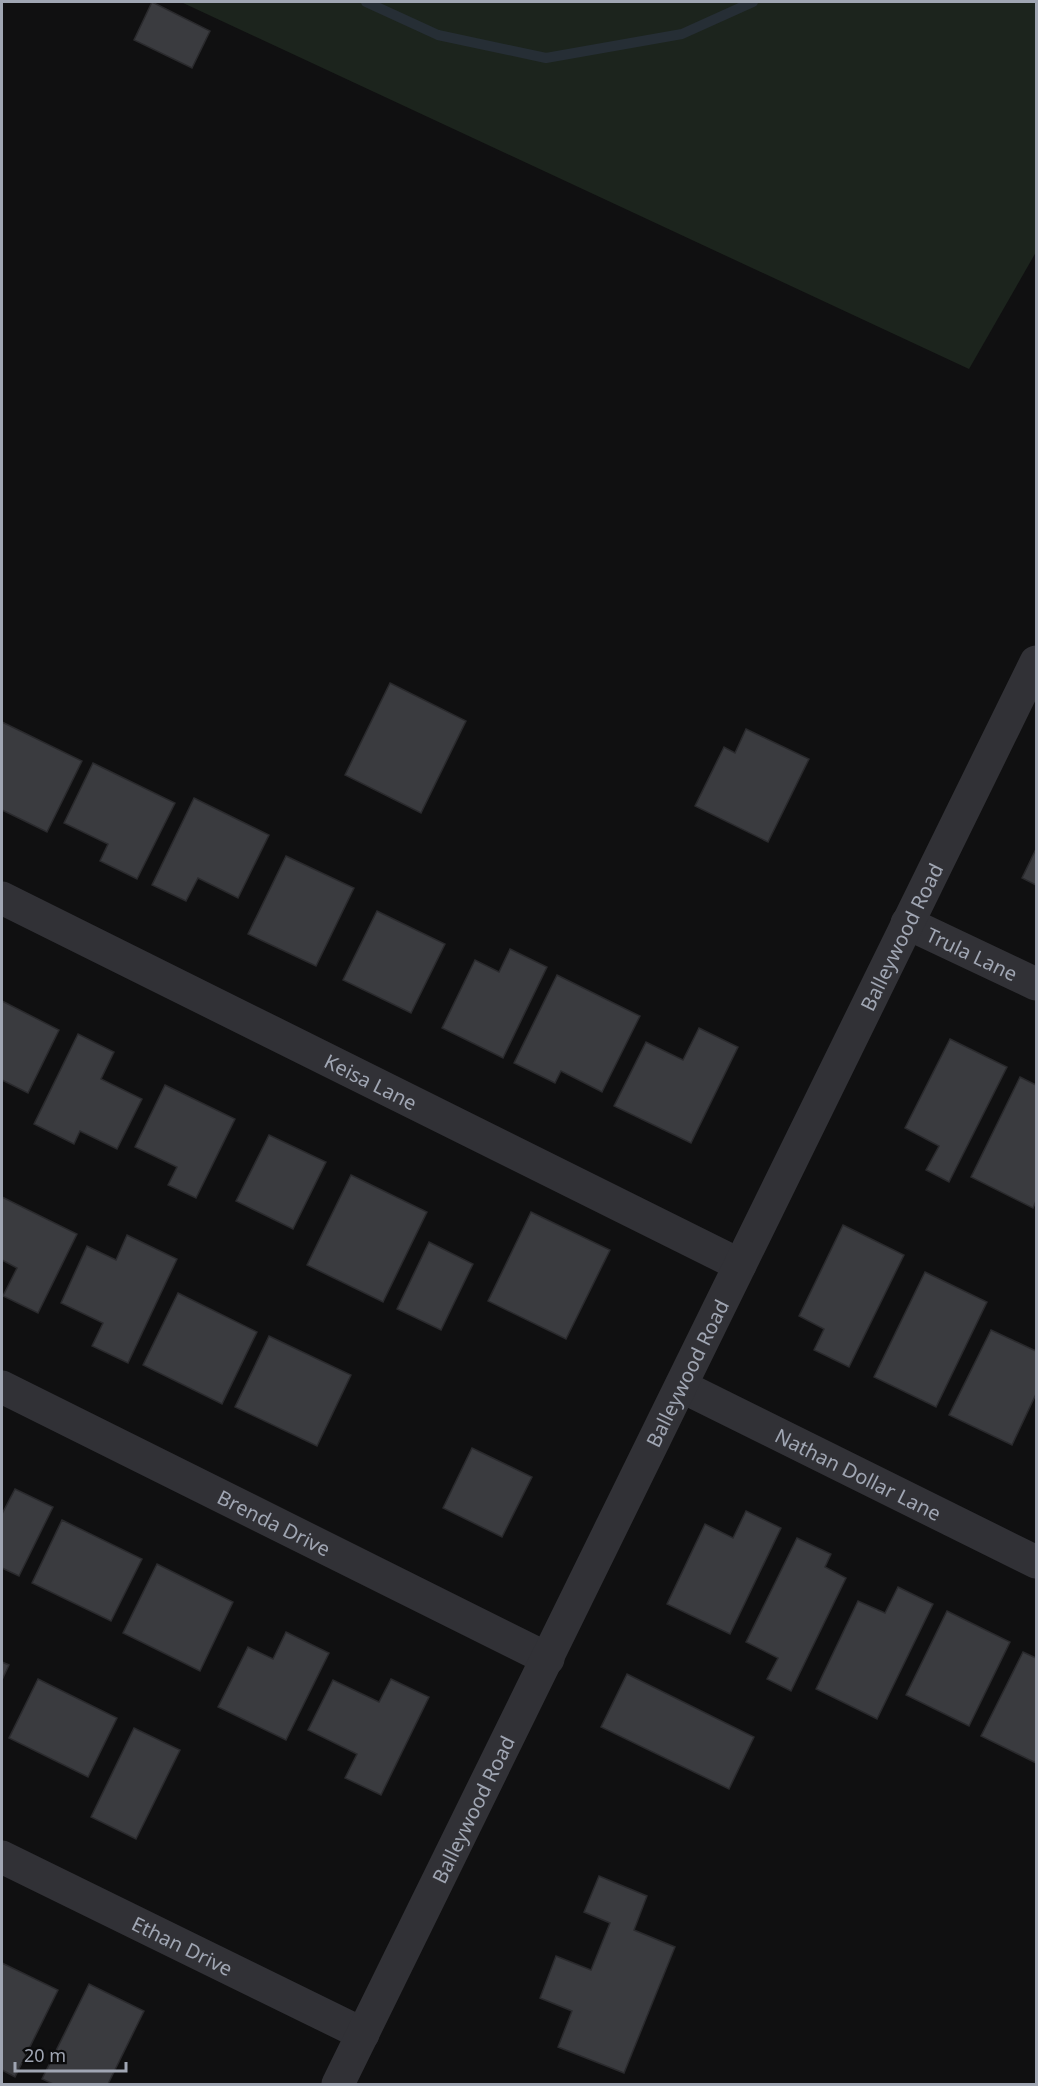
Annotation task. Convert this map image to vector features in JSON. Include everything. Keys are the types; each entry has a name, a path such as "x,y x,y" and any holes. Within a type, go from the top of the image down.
{"street":[{"name":"Balleywood Road","path":"338,2085 1036,662"},
{"name":"Keisa Lane","path":"2,898 740,1265"},
{"name":"Trula Lane","path":"907,923 1036,984"},
{"name":"Nathan Dollar Lane","path":"681,1386 1036,1562"},
{"name":"Brenda Drive","path":"2,1387 548,1659"},
{"name":"Ethan Drive","path":"2,1857 363,2034"}],"shaded area":[{"path":"181,2 1036,2 1036,252 969,369"}],"building":[{"path":"152,2 210,31 192,68 134,40"},
{"path":"390,683 466,721 421,813 345,775"},
{"path":"2,722 82,761 47,832 2,810"},
{"path":"746,729 809,759 768,842 695,806 724,747 735,753"},
{"path":"93,763 175,803 137,879 100,861 108,844 64,823"},
{"path":"194,798 269,835 238,898 198,878 186,901 152,885"},
{"path":"1036,849 1036,885 1022,878"},
{"path":"286,856 354,888 316,966 248,934"},
{"path":"377,911 445,944 411,1013 343,980"},
{"path":"510,949 547,967 503,1058 442,1028 475,960 499,972"},
{"path":"557,975 640,1016 602,1092 561,1071 555,1083 514,1063"},
{"path":"2,1001 59,1030 28,1093 2,1080"},
{"path":"699,1028 738,1047 691,1143 614,1106 646,1042 683,1060"},
{"path":"78,1034 114,1052 101,1079 142,1099 117,1149 80,1131 74,1144 34,1124"},
{"path":"950,1039 1007,1067 949,1182 926,1170 939,1146 905,1128"},
{"path":"1020,1077 1036,1085 1036,1201 1033,1208 971,1177"},
{"path":"165,1085 235,1119 196,1198 168,1185 177,1167 135,1147"},
{"path":"269,1135 326,1162 293,1229 236,1201"},
{"path":"351,1175 427,1212 383,1302 307,1265"},
{"path":"2,1197 77,1234 38,1313 3,1296 17,1268 2,1260"},
{"path":"531,1212 610,1250 566,1339 488,1301"},
{"path":"843,1225 904,1255 849,1367 814,1350 824,1329 799,1316"},
{"path":"127,1235 177,1259 128,1363 92,1346 103,1323 61,1303 87,1246 116,1260"},
{"path":"429,1242 473,1264 441,1330 397,1309"},
{"path":"925,1272 987,1302 936,1407 874,1377"},
{"path":"178,1293 257,1332 222,1404 143,1365"},
{"path":"991,1330 1036,1351 1036,1394 1012,1445 949,1415"},
{"path":"269,1336 351,1375 317,1446 235,1407"},
{"path":"472,1448 532,1477 502,1537 443,1508"},
{"path":"15,1489 53,1507 19,1576 2,1568 2,1514"},
{"path":"746,1511 781,1528 730,1634 667,1604 705,1524 733,1538"},
{"path":"62,1520 142,1559 111,1621 32,1583"},
{"path":"797,1538 831,1554 825,1567 846,1578 791,1691 767,1679 778,1658 746,1642"},
{"path":"157,1564 233,1602 200,1671 123,1633"},
{"path":"898,1587 933,1604 877,1719 816,1689 858,1601 885,1613"},
{"path":"947,1611 1010,1642 969,1726 906,1695"},
{"path":"286,1632 329,1653 286,1740 218,1707 248,1647 273,1659"},
{"path":"1023,1652 1036,1658 1036,1763 981,1736"},
{"path":"2,1662 9,1665 2,1680"},
{"path":"627,1674 754,1737 729,1789 601,1727"},
{"path":"38,1679 117,1718 88,1777 9,1738"},
{"path":"391,1679 429,1697 381,1795 345,1778 357,1754 308,1730 333,1680 379,1702"},
{"path":"134,1728 180,1750 136,1839 91,1817"},
{"path":"599,1876 647,1896 634,1930 675,1947 624,2073 558,2047 572,2011 540,1998 556,1956 591,1970 610,1923 584,1912"},
{"path":"2,1963 58,1990 15,2077 2,2070"},
{"path":"89,1984 144,2011 108,2084 53,2084 42,2079"}],"waterway":[{"path":"366,2 438,35 546,58 682,34 753,2"}]}
